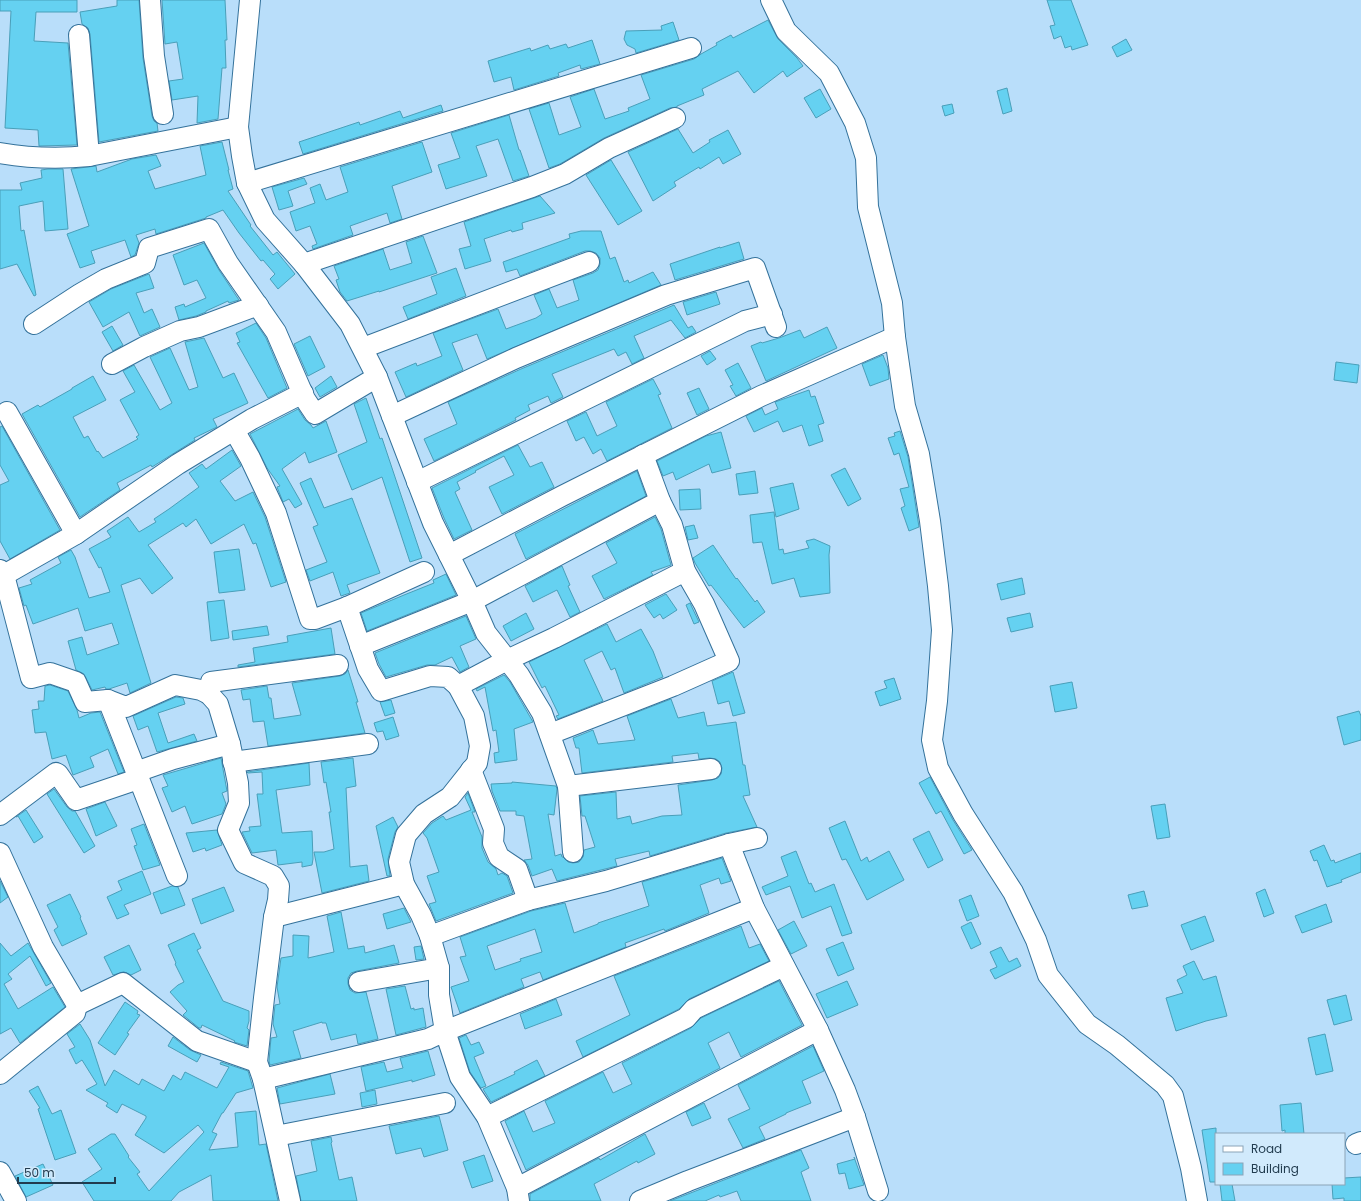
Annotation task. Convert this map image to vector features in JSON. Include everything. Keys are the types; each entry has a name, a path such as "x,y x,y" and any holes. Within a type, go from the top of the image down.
{"street":[{"path":"150,0 154,56 163,114"},
{"path":"250,0 238,127 247,183 265,220 304,264 350,324 377,377 433,523 472,601 486,633 519,675 542,713 568,786 573,852"},
{"path":"771,0 786,31 829,73 855,123 866,158 868,208 892,303 895,338 906,406 919,454 930,521 938,586 942,630 937,701 932,740 938,768 963,814 1013,892 1036,940 1048,975 1087,1024 1117,1045 1165,1085 1173,1096 1191,1168 1197,1201"},
{"path":"79,35 89,156"},
{"path":"247,183 691,48"},
{"path":"304,264 532,187 565,174 609,148 675,118"},
{"path":"0,153 18,156 66,158 89,156 238,127"},
{"path":"34,324 106,279 144,264 148,249 209,230 228,263 276,332 303,393 315,414 377,377"},
{"path":"362,348 589,262"},
{"path":"392,416 516,358 658,298 755,268 774,320 745,320 417,482"},
{"path":"112,364 144,347 180,331 199,327 258,305"},
{"path":"449,555 760,396 895,338"},
{"path":"290,1201 260,1070 264,998 279,886 273,876 244,863 228,830 239,803 238,783 218,704 209,694 201,690 175,685 126,707 108,700 85,702 76,682 50,673 31,678 1,575 76,534 178,464 252,418 303,393"},
{"path":"7,412 76,534"},
{"path":"234,430 250,458 276,513 310,619 315,619 347,607 424,572"},
{"path":"550,734 673,686 730,661 704,604 685,571 672,525 660,501 643,455"},
{"path":"360,646 472,601 660,501"},
{"path":"458,686 506,660 554,638 685,571"},
{"path":"347,607 368,669 380,691 430,676 448,677 458,686 474,716 480,746 476,764 450,796 424,814 406,835 399,862 404,884 421,915 430,936 440,968 439,995 445,1031 460,1077 487,1116 518,1194 818,1030"},
{"path":"209,694 211,682 338,665"},
{"path":"108,700 177,876"},
{"path":"0,814 56,773 76,800 137,776 174,759 231,753 368,744"},
{"path":"568,786 712,769"},
{"path":"472,770 494,828 493,843 499,857 517,869 528,900"},
{"path":"430,936 528,900 606,881 729,844 757,838"},
{"path":"729,844 754,908 818,1030 845,1090 856,1117 878,1191"},
{"path":"0,853 43,947 77,1005 75,1013 0,1074"},
{"path":"274,917 404,884"},
{"path":"77,1005 123,982 196,1041 260,1070 428,1039 754,908"},
{"path":"487,1116 686,1018 694,1009 784,966"},
{"path":"359,982 440,968"},
{"path":"276,1136 445,1104"},
{"path":"640,1201 688,1181 856,1117"},
{"path":"0,1172 16,1201"}],"building":[{"path":"0,0 77,0 77,12 36,12 34,41 68,43 77,145 39,146 38,130 5,128 11,11 0,11"},
{"path":"117,0 139,0 143,58 152,116 154,121 157,123 158,131 99,142 90,34 88,28 82,24 80,12 117,6"},
{"path":"162,0 225,0 227,40 225,40 226,68 222,68 218,119 197,123 198,96 172,100 169,81 183,79 177,42 165,44"},
{"path":"1047,0 1071,0 1088,45 1072,50 1071,46 1065,48 1061,36 1054,39 1050,26 1055,25"},
{"path":"768,20 778,39 803,66 787,77 783,71 754,93 738,71 702,89 704,95 677,107 670,108 604,138 560,164 549,168 529,109 549,103 559,135 581,127 570,97 594,89 605,119 629,111 628,108 650,99 641,75 694,59 717,45 716,43 731,35 733,38"},
{"path":"673,22 679,40 636,53 635,49 627,45 624,39 626,31 662,30 661,26"},
{"path":"1126,39 1132,50 1117,57 1112,47"},
{"path":"592,40 600,64 581,69 580,65 558,73 559,76 514,90 511,77 494,82 488,61 530,48 531,51 548,45 550,49 566,44 568,48"},
{"path":"1007,88 1012,111 1003,114 997,91"},
{"path":"820,89 831,109 816,118 804,98"},
{"path":"952,104 954,113 945,116 942,106"},
{"path":"441,105 443,111 303,154 299,142 359,122 360,125 400,111 403,118"},
{"path":"509,115 519,150 529,176 513,181 498,139 476,146 487,176 446,189 438,165 460,158 451,133"},
{"path":"678,129 693,153 710,142 709,140 728,130 741,154 723,164 719,157 700,169 699,167 674,182 676,186 653,201 628,152"},
{"path":"222,142 233,189 228,191 251,225 250,226 273,255 277,252 295,274 278,289 270,279 275,274 263,260 261,261 223,210 206,218 156,234 155,229 136,235 139,243 135,255 131,257 125,240 91,251 95,263 80,268 67,234 89,226 71,169 96,166 97,172 132,159 156,155 161,166 148,171 155,189 206,175 200,146"},
{"path":"422,142 432,172 392,186 402,219 390,223 387,213 350,226 353,235 313,249 312,246 317,244 310,226 296,231 290,212 315,203 310,188 320,184 326,200 348,192 340,167"},
{"path":"611,160 642,211 618,225 586,175"},
{"path":"63,169 68,229 45,231 43,201 19,206 21,231 24,230 36,295 34,296 17,264 0,269 0,190 22,190 20,183 42,178 41,170"},
{"path":"304,178 307,184 288,191 293,206 279,210 272,187"},
{"path":"540,196 555,213 522,223 523,229 512,232 511,230 484,239 491,261 465,269 459,249 471,246 464,222"},
{"path":"581,231 601,231 610,259 615,257 624,282 628,280 629,283 653,272 661,285 487,359 477,334 452,343 463,370 406,397 395,372 416,363 417,366 442,356 433,333 498,309 506,329 536,318 542,314 534,295 549,289 557,308 579,300 573,280 598,270 600,258 596,253 585,251 520,276 517,269 506,272 503,262 570,238 569,234"},
{"path":"423,236 437,273 347,301 340,292 336,280 339,279 334,266 383,249 390,270 412,263 406,242"},
{"path":"739,242 744,259 675,280 670,264"},
{"path":"204,243 219,270 239,300 229,303 228,301 196,316 179,320 175,307 184,304 185,307 206,298 197,280 184,285 173,255"},
{"path":"456,268 466,296 408,319 403,307 437,294 431,277"},
{"path":"149,274 154,288 136,293 144,313 152,309 160,327 140,336 129,312 103,327 89,302 111,289"},
{"path":"716,292 720,304 687,315 683,302"},
{"path":"674,305 688,328 692,326 696,332 685,338 671,320 634,336 644,358 632,364 626,352 618,356 614,349 552,374 563,397 551,403 548,396 528,405 530,410 515,418 516,420 434,461 424,439 457,424 448,402 521,369"},
{"path":"256,323 266,338 287,388 268,398 237,343 240,342 236,333"},
{"path":"112,326 123,345 113,351 102,332"},
{"path":"827,327 837,348 766,381 751,346 800,330 804,338"},
{"path":"310,336 325,367 308,376 294,344"},
{"path":"204,338 223,378 234,373 248,403 213,419 217,427 194,438 195,440 152,467 151,465 117,483 120,490 80,517 22,414 38,405 40,407 93,376 106,400 73,417 84,438 88,436 97,452 98,451 103,458 138,439 136,437 139,435 120,400 135,392 123,371 134,365 160,410 172,403 150,357 170,348 189,390 198,387 185,342"},
{"path":"710,351 716,359 707,365 701,356"},
{"path":"883,355 888,368 889,379 870,386 862,364"},
{"path":"1336,362 1359,365 1357,383 1334,380"},
{"path":"738,363 751,388 736,396 730,386 733,385 725,370"},
{"path":"331,376 337,387 320,397 315,388"},
{"path":"653,379 661,394 658,395 672,428 607,461 601,449 593,454 584,437 576,441 567,421 586,412 597,436 617,426 606,402"},
{"path":"699,388 709,409 697,415 687,393"},
{"path":"809,390 811,397 815,396 824,423 818,425 823,441 809,446 802,425 783,432 778,421 754,432 746,416 762,408 765,415 778,409 775,402"},
{"path":"366,398 380,439 382,438 422,558 410,562 382,477 352,490 338,455 367,442 354,404"},
{"path":"298,409 305,420 313,428 326,421 337,452 309,463 305,452 282,469 302,504 295,508 289,499 283,502 277,487 280,486 267,468 250,434"},
{"path":"2,426 60,530 10,559 0,541 0,485 9,481 0,465 0,427"},
{"path":"900,431 908,457 919,527 909,531 901,508 905,506 900,489 909,487 899,453 894,455 888,438 895,436 894,433"},
{"path":"721,432 731,468 712,473 709,464 676,480 673,472 663,476 657,461 706,436"},
{"path":"518,445 530,467 542,462 554,487 502,514 489,487 514,475 504,456 475,471 476,472 457,482 460,489 455,492 472,530 454,539 432,488"},
{"path":"232,450 241,466 220,481 235,501 253,492 265,517 286,582 271,587 256,543 253,544 244,524 211,544 196,519 186,527 183,523 148,545 173,578 152,594 140,578 121,585 151,683 130,693 127,683 109,689 106,689 105,687 92,690 84,674 76,670 68,641 82,637 87,655 119,644 112,623 85,631 78,608 33,624 26,605 24,606 19,588 32,584 30,580 61,563 58,557 71,550 75,557 89,598 110,592 101,567 99,568 89,549 111,537 107,531 128,517 139,532 156,522 154,519 199,487 189,473 202,464 206,469"},
{"path":"845,468 861,499 848,506 831,475"},
{"path":"637,471 646,496 526,559 515,534"},
{"path":"755,471 758,493 739,495 736,474"},
{"path":"311,478 324,508 352,498 380,573 347,585 350,593 341,596 333,572 310,581 306,570 327,562 313,527 318,525 300,483"},
{"path":"793,483 799,509 776,517 770,488"},
{"path":"700,489 701,509 680,510 679,490"},
{"path":"774,512 779,550 783,549 784,554 809,548 806,541 814,539 830,546 830,593 800,597 794,578 772,584 762,542 753,543 750,515"},
{"path":"655,517 661,529 671,565 651,572 653,575 604,599 592,576 617,563 606,543"},
{"path":"694,525 698,538 688,540 685,527"},
{"path":"713,545 736,579 737,578 755,602 757,600 765,612 744,628 711,585 709,586 693,558"},
{"path":"239,549 245,590 219,593 214,552"},
{"path":"562,566 570,585 568,586 580,612 570,617 557,590 533,602 525,586"},
{"path":"446,574 456,595 367,631 361,613 434,583 433,580"},
{"path":"1022,578 1025,594 1001,600 997,584"},
{"path":"666,594 677,610 663,619 660,614 654,618 645,605"},
{"path":"224,600 229,638 211,641 207,602"},
{"path":"690,603 699,622 694,624 686,605"},
{"path":"526,613 534,629 511,641 503,626"},
{"path":"1030,613 1033,627 1011,632 1007,618"},
{"path":"466,616 476,639 460,646 469,667 460,672 452,657 435,665 427,665 386,677 375,653"},
{"path":"607,624 616,642 641,629 653,651 663,677 624,693 615,668 611,670 602,651 584,660 603,701 558,719 556,716 559,715 545,686 542,688 529,662"},
{"path":"267,626 269,635 233,640 232,631"},
{"path":"331,628 335,654 238,667 238,665 255,662 253,648 288,642 287,636"},
{"path":"348,670 358,702 356,702 365,733 268,746 264,721 253,722 250,699 243,700 241,690 267,686 269,698 271,698 274,719 301,715 292,683 340,676 345,674"},
{"path":"733,672 745,713 733,716 729,701 718,704 712,681"},
{"path":"504,675 510,682 533,722 514,729 517,760 495,763 494,753 499,752 496,730 493,731 485,687 477,691 476,689"},
{"path":"894,678 901,699 880,706 875,692 887,688 884,681"},
{"path":"1072,682 1077,708 1055,712 1050,686"},
{"path":"50,685 68,691 79,718 91,713 100,712 124,772 118,774 108,749 90,757 94,767 73,775 66,755 52,759 46,732 35,733 32,710 39,709 38,701 44,701 45,686"},
{"path":"176,697 183,698 185,704 158,713 168,743 194,734 197,741 157,752 148,726 138,730 133,716"},
{"path":"671,699 678,718 704,712 707,726 736,722 743,765 745,765 750,795 743,796 757,827 726,833 650,856 649,851 615,859 617,866 557,881 552,869 532,876 528,865 524,860 532,859 524,816 516,815 516,811 500,811 492,791 491,784 512,782 556,786 557,789 554,815 548,814 555,856 561,854 562,857 568,862 573,863 579,862 583,857 584,850 595,847 585,816 582,816 580,796 616,792 617,819 630,816 632,824 662,816 682,815 678,785 718,778 721,774 722,768 720,762 716,759 699,759 698,753 672,756 673,762 582,773 579,748 576,748 573,738 593,730 598,744 635,740 627,716"},
{"path":"391,700 395,713 385,716 380,702"},
{"path":"1359,711 1361,716 1361,740 1344,745 1337,717"},
{"path":"393,717 399,736 386,740 383,731 377,732 374,723"},
{"path":"221,758 227,791 222,793 226,804 222,814 192,824 185,806 172,812 162,788 168,786 163,775"},
{"path":"353,758 356,786 346,788 350,867 367,865 369,881 322,893 314,852 324,852 334,849 329,812 331,812 321,762"},
{"path":"309,763 310,785 276,790 282,833 312,831 312,865 302,867 302,862 278,865 276,850 252,853 242,832 250,831 249,827 261,826 257,794 263,794 262,772 247,772"},
{"path":"930,777 953,820 972,850 964,854 941,811 936,814 919,783"},
{"path":"54,789 67,807 72,811 75,811 95,846 84,853 47,794"},
{"path":"468,793 475,812 472,812 482,837 482,848 488,862 496,869 498,875 502,873 507,876 513,893 436,921 429,904 436,902 427,876 439,872 427,838 423,833 432,823 443,816 446,820 471,810 465,797"},
{"path":"105,802 117,826 96,836 86,809"},
{"path":"1165,804 1170,837 1157,839 1151,806"},
{"path":"26,810 43,837 34,843 18,816 16,817"},
{"path":"393,817 398,827 395,832 388,859 390,876 387,876 376,826"},
{"path":"845,821 861,861 867,857 869,862 889,851 904,880 867,900 846,859 842,860 829,828"},
{"path":"144,824 160,865 143,870 134,846 137,845 131,829"},
{"path":"217,830 222,845 206,851 205,848 193,852 186,833"},
{"path":"929,831 943,860 928,868 913,839"},
{"path":"1324,845 1331,861 1334,860 1335,863 1361,853 1361,872 1341,880 1342,882 1327,887 1317,860 1314,861 1310,851"},
{"path":"796,851 809,884 811,883 815,892 834,884 852,933 842,936 831,906 802,918 790,886 766,895 762,887 788,876 781,857"},
{"path":"722,858 731,881 721,884 719,878 700,885 709,913 665,931 664,929 625,943 626,947 543,980 540,972 521,979 524,987 460,1013 451,987 469,981 460,957 466,956 460,937 531,911 565,903 574,933 598,923 649,906 642,882","holes":["535,929 542,952 520,959 521,961 495,970 487,946"]},
{"path":"142,871 151,894 124,905 129,914 117,919 107,897 122,890 118,881"},
{"path":"0,881 8,897 0,903"},
{"path":"172,886 178,887 185,905 161,914 153,893"},
{"path":"224,887 234,911 201,924 192,899"},
{"path":"1265,889 1274,913 1264,917 1256,893"},
{"path":"1144,891 1148,906 1132,909 1128,895"},
{"path":"70,894 87,934 62,946 54,930 58,927 47,905"},
{"path":"971,895 979,916 967,921 959,900"},
{"path":"1326,904 1332,922 1302,933 1295,916"},
{"path":"404,908 411,922 387,929 383,914"},
{"path":"341,912 348,949 364,946 365,953 394,945 399,963 357,971 351,973 348,978 350,990 355,993 366,992 378,1039 358,1044 356,1034 331,1040 326,1023 322,1022 293,1031 301,1058 270,1065 271,1038 277,1037 273,1024 275,1005 280,1004 277,987 281,958 293,956 293,935 309,936 308,958 334,952 327,916"},
{"path":"1205,916 1214,941 1191,950 1181,925"},
{"path":"794,921 807,946 791,954 778,930"},
{"path":"971,922 981,944 971,949 961,927"},
{"path":"741,926 749,948 760,944 769,961 689,999 679,1009 583,1057 576,1041 630,1015 614,976"},
{"path":"194,933 201,948 197,950 223,1001 249,1011 247,1046 234,1042 235,1041 202,1025 201,1028 199,1028 183,1015 187,1011 170,992 184,982 168,945"},
{"path":"843,942 854,969 838,976 826,949"},
{"path":"0,943 11,956 28,943 51,983 46,986 30,956 8,974 12,979 4,984 18,1009 53,987 65,1007 20,1043 11,1028 0,1034"},
{"path":"129,945 141,970 131,975 124,972 113,975 104,957"},
{"path":"421,946 424,959 416,960 414,947"},
{"path":"1001,947 1009,962 1017,958 1021,966 995,979 990,970 997,967 990,952"},
{"path":"1194,961 1203,980 1216,976 1227,1016 1176,1031 1166,998 1183,993 1177,980 1187,975 1183,966"},
{"path":"779,981 802,1025 741,1057 729,1032 708,1043 720,1068 526,1170 505,1121 524,1111 533,1132 555,1123 545,1101 603,1072 613,1093 632,1084 622,1063 691,1028 701,1018"},
{"path":"847,981 858,1005 827,1018 816,994"},
{"path":"405,986 411,1009 414,1008 414,1010 423,1008 426,1027 396,1035 386,989"},
{"path":"1346,995 1352,1020 1334,1025 1327,1000"},
{"path":"556,999 562,1015 525,1029 520,1014"},
{"path":"125,1002 138,1011 137,1014 140,1015 127,1033 129,1034 115,1055 98,1043"},
{"path":"80,1024 90,1040 105,1086 114,1070 139,1085 142,1079 164,1091 173,1075 181,1080 185,1072 217,1088 229,1067 220,1064 221,1062 248,1071 253,1088 236,1093 222,1113 212,1132 217,1134 209,1150 238,1147 235,1113 256,1111 259,1145 266,1144 278,1201 213,1201 211,1175 179,1192 171,1201 94,1201 82,1182 102,1169 88,1149 111,1134 115,1134 129,1156 128,1157 140,1172 137,1174 149,1191 204,1132 198,1125 164,1153 135,1135 146,1116 122,1104 117,1113 106,1106 108,1103 86,1090 97,1084 82,1060 76,1064 69,1050 75,1047 67,1034"},
{"path":"1325,1034 1333,1071 1316,1075 1308,1038"},
{"path":"466,1035 471,1045 479,1042 484,1053 474,1057 486,1086 481,1088 470,1072 459,1038"},
{"path":"173,1037 190,1050 201,1055 197,1062 168,1046"},
{"path":"813,1046 824,1071 802,1081 811,1103 786,1113 759,1127 765,1139 743,1148 728,1119 750,1109 738,1085"},
{"path":"428,1051 435,1075 412,1082 412,1080 366,1091 361,1067 384,1062 387,1072 403,1068 400,1058"},
{"path":"537,1060 545,1076 491,1102 483,1089 515,1074 514,1072"},
{"path":"330,1074 335,1094 280,1104 277,1088"},
{"path":"38,1086 52,1114 61,1110 76,1153 55,1160 38,1109 40,1108 29,1091"},
{"path":"375,1090 377,1104 362,1107 360,1093"},
{"path":"704,1103 711,1118 692,1126 686,1112"},
{"path":"1301,1103 1304,1133 1285,1133 1285,1130 1282,1131 1280,1105"},
{"path":"439,1116 448,1150 424,1157 421,1148 396,1154 389,1126"},
{"path":"1216,1128 1215,1182 1210,1182 1202,1130"},
{"path":"645,1134 655,1154 638,1163 637,1161 594,1184 601,1201 530,1201 530,1194 599,1158 600,1160"},
{"path":"331,1137 339,1180 352,1177 357,1201 301,1201 296,1176 317,1171 311,1141"},
{"path":"801,1150 809,1168 801,1172 811,1201 741,1201 737,1191 720,1197 719,1195 705,1201 670,1201"},
{"path":"484,1155 493,1181 472,1188 463,1162"},
{"path":"855,1159 864,1185 849,1189 845,1173 839,1174 837,1164"},
{"path":"43,1164 53,1185 26,1197 15,1176"},
{"path":"1361,1177 1361,1201 1344,1201 1344,1198 1333,1199 1332,1185 1345,1185 1345,1178"},
{"path":"1220,1185 1232,1185 1235,1201 1222,1201"}]}
